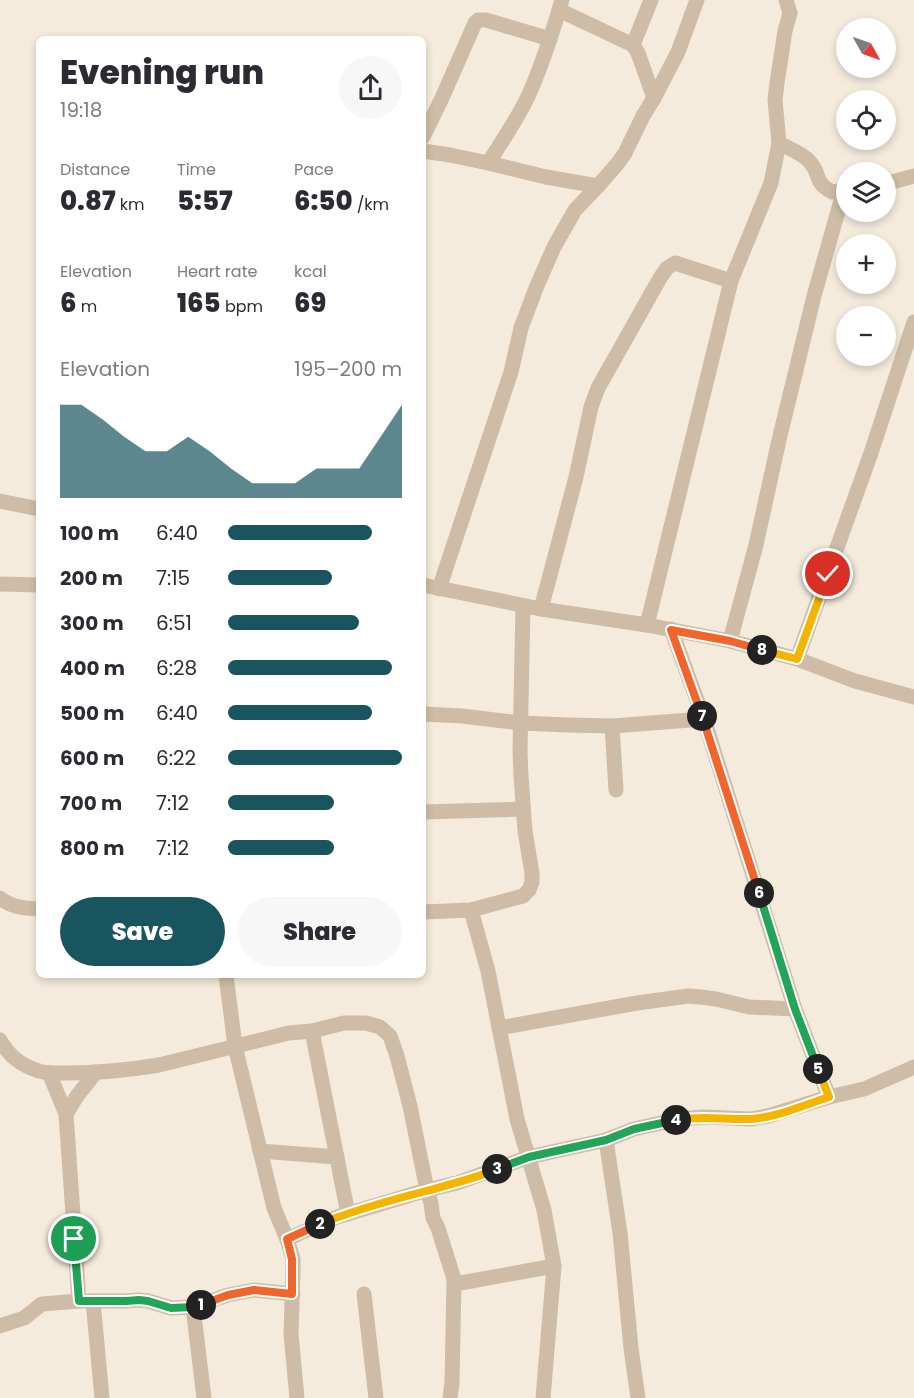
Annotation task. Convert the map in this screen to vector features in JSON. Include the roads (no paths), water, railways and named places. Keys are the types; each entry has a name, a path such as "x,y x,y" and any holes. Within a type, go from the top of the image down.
{"street":[{"path":"633,45 651,0"},
{"path":"440,589 511,372 521,328 536,288 554,247 575,210 625,153 678,52 697,0"},
{"path":"647,625 731,281 771,183 778,143 775,100 785,31 790,13 786,0"},
{"path":"488,163 530,92 561,5 633,45 654,98"},
{"path":"426,131 478,20 486,20 550,39"},
{"path":"778,143 807,158 812,163 821,185 832,192 836,191"},
{"path":"426,151 598,186"},
{"path":"896,181 914,176"},
{"path":"730,641 756,545 814,296 836,221"},
{"path":"541,609 576,477 591,407 598,388 660,278 667,268 675,263 731,281"},
{"path":"797,659 871,453 914,322"},
{"path":"0,501 36,508"},
{"path":"0,584 36,585"},
{"path":"426,586 524,606 647,625 730,641 797,659 855,681 914,696"},
{"path":"426,912 471,910 523,896 529,890 532,882 520,768 524,606"},
{"path":"671,630 704,720 795,1009 829,1097"},
{"path":"426,714 521,723 612,726 704,720"},
{"path":"612,726 616,790"},
{"path":"426,812 524,809"},
{"path":"0,898 17,908 36,909"},
{"path":"471,910 488,971 517,1119 544,1210 554,1266 543,1398"},
{"path":"226,978 235,1046 274,1208 287,1239 292,1259 291,1334 297,1398"},
{"path":"499,1028 688,996 716,999 749,1008 795,1009"},
{"path":"0,1040 12,1057 38,1071 49,1073 96,1072 159,1065 289,1033 312,1031 344,1023 366,1023 380,1027 390,1036 397,1056 427,1190 432,1203 433,1218 455,1284 450,1398"},
{"path":"312,1031 348,1214"},
{"path":"287,1239 337,1217 483,1175 529,1157 606,1140 634,1129 679,1119 704,1117 751,1119 768,1116 864,1089 914,1067"},
{"path":"66,1114 96,1072"},
{"path":"49,1073 66,1114 86,1301 102,1398"},
{"path":"606,1140 620,1233 638,1398"},
{"path":"260,1151 337,1157"},
{"path":"455,1284 554,1266"},
{"path":"0,1326 24,1318 42,1304 139,1300 171,1308 193,1307 228,1295 254,1290 292,1294"},
{"path":"364,1294 376,1398"},
{"path":"193,1307 204,1398"}]}
